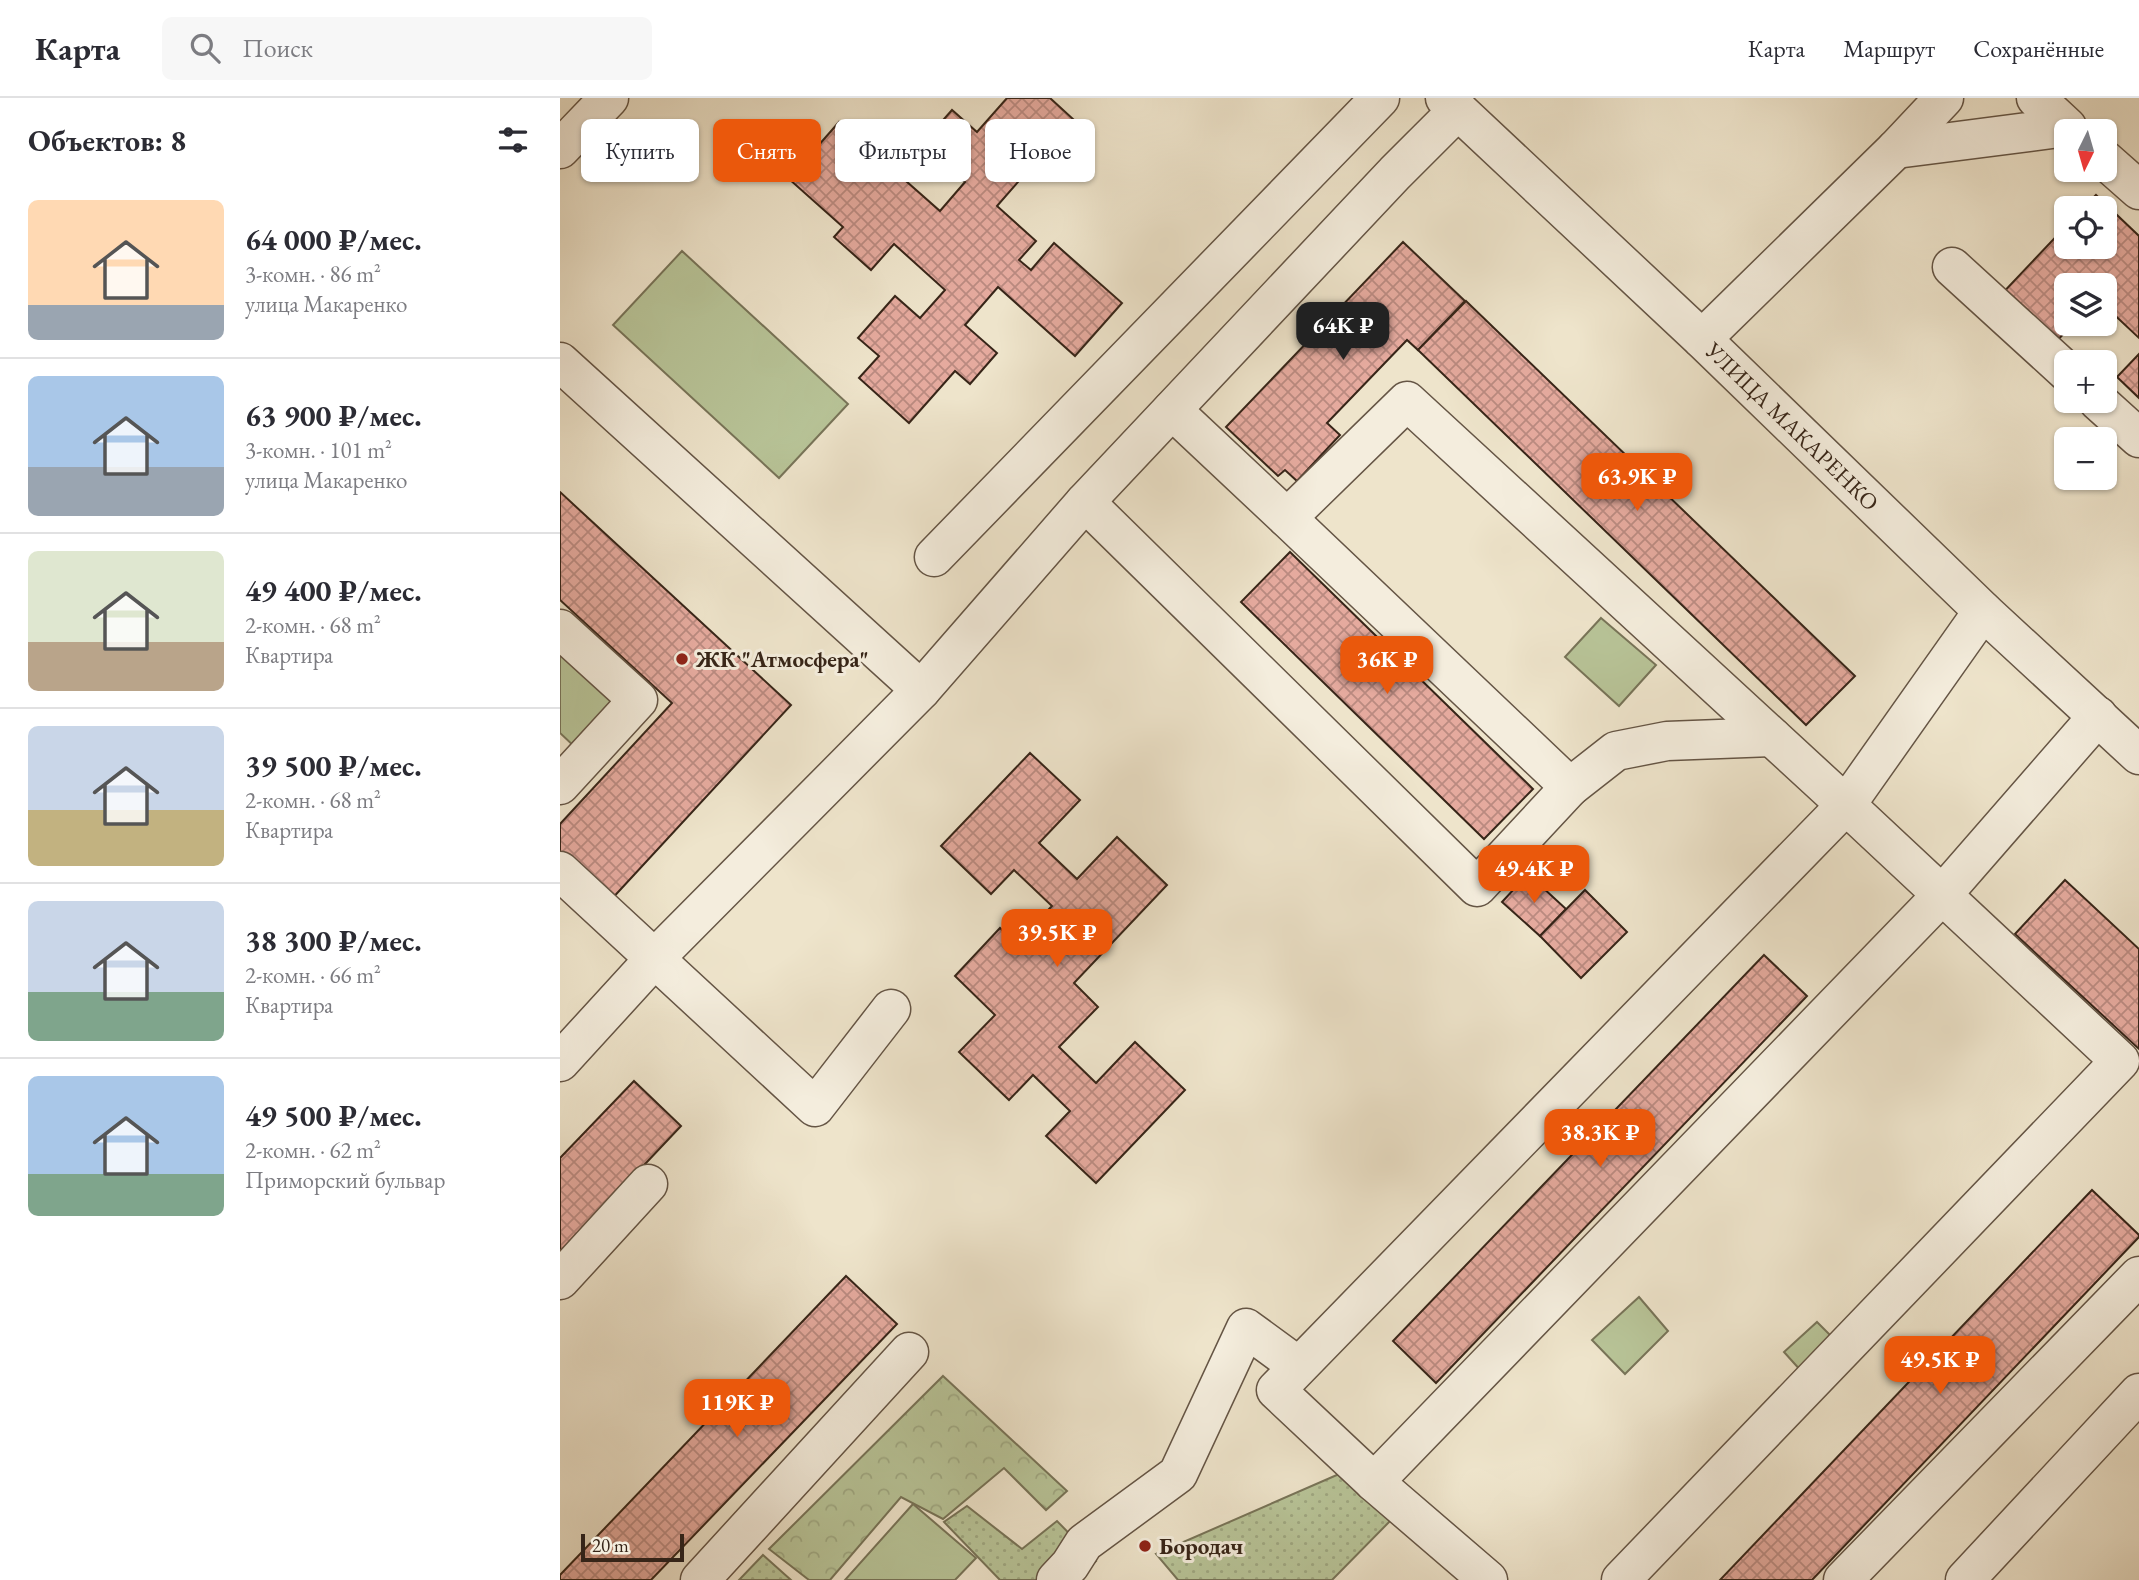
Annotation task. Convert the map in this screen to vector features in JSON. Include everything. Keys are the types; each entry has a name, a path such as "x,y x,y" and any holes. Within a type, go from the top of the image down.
{"street":[{"path":"560,149 609,98"},
{"path":"934,557 1380,98"},
{"path":"1702,339 1896,149 1944,98"},
{"path":"2036,98 2059,119"},
{"path":"560,1062 655,958 921,690 1085,502 1395,173 1451,104"},
{"name":"УЛИЦА МАКАРЕНКО","path":"1451,104 1702,339 1983,611 2139,755"},
{"path":"1896,149 2054,131"},
{"path":"2118,171 2139,190"},
{"path":"1952,268 2054,360"},
{"path":"560,362 921,690"},
{"path":"1287,517 1407,401 2130,1069 1621,1580"},
{"path":"1172,410 1570,787"},
{"path":"2111,413 2139,438"},
{"path":"1085,502 1477,887 1570,787 1616,751 1667,741 1772,737"},
{"path":"1488,1580 1374,1482 1276,1390 1846,805 1983,611"},
{"path":"560,629 638,700 560,785"},
{"path":"1374,1482 1942,894 2098,716"},
{"path":"560,871 815,1107 891,1009"},
{"path":"560,1280 648,1184"},
{"path":"1843,1580 2139,1276"},
{"path":"1056,1580 1070,1565 1084,1542 1178,1474 1246,1328 1298,1366"},
{"path":"700,1580 909,1352"},
{"path":"1965,1580 2139,1393"}],"green space":[{"path":"682,251 848,404 779,478 613,325"},
{"path":"1601,618 1656,665 1619,706 1565,657"},
{"path":"560,653 617,705 577,749 560,733"},
{"path":"1639,1297 1668,1331 1625,1374 1592,1340"},
{"path":"1817,1322 1835,1340 1802,1372 1784,1352"},
{"path":"943,1376 1067,1491 1046,1510 1004,1468 943,1519 901,1497 830,1580 809,1580 769,1549"},
{"path":"1346,1471 1395,1516 1332,1580 1178,1580 1156,1554"},
{"path":"913,1504 976,1558 955,1580 845,1580"},
{"path":"967,1506 1022,1549 1057,1521 1096,1561 1077,1580 1000,1580 944,1522"},
{"path":"763,1555 791,1580 739,1580"}],"building":[{"path":"1007,98 1050,98 1073,119 988,119"},
{"path":"952,110 962,119 944,119"},
{"path":"985,123 985,182 1018,182 997,206 1036,241 1019,260 1031,270 1054,243 1122,303 1075,356 998,287 965,325 997,353 970,384 955,371 909,423 859,378 879,356 858,338 895,296 920,318 945,290 894,244 871,270 834,237 843,227 792,182 821,182 821,143 835,127 835,182 907,182 940,211 965,182 971,182 971,127 977,132"},
{"path":"2117,215 2139,236 2139,338 2117,317 2117,273 2054,273 2054,336 2062,336 2050,348 1997,299 2054,239 2054,259 2117,259"},
{"path":"1403,242 1465,301 1418,350 1407,340 1327,423 1340,435 1297,481 1285,470 1278,476 1226,427"},
{"path":"1466,301 1855,676 1806,725 1418,350"},
{"path":"2139,354 2139,398 2117,377"},
{"name":"ЖК \"Атмосфера\"","path":"560,492 791,705 608,903 560,859 560,824 672,703 560,600"},
{"path":"1290,552 1533,789 1484,839 1241,602"},
{"path":"1030,753 1080,800 1039,843 1077,879 1117,837 1167,885 1074,983 1098,1007 1059,1047 1096,1083 1135,1042 1185,1090 1096,1183 1046,1136 1070,1111 1033,1075 1009,1100 959,1052 995,1015 955,976 1000,928 1016,943 1052,906 1014,870 991,894 941,846"},
{"path":"1528,874 1566,909 1540,936 1502,902"},
{"path":"2065,880 2139,949 2139,1049 2015,934"},
{"path":"1585,890 1627,932 1581,978 1540,936"},
{"path":"1764,955 1807,996 1436,1383 1393,1341"},
{"path":"634,1081 681,1126 560,1254 560,1158"},
{"path":"2092,1190 2139,1237 1812,1580 1720,1580"},
{"path":"846,1276 897,1324 651,1580 560,1580 560,1575"}],"place":[{"name":"ЖК \"Атмосфера\"","path":"682,659"},
{"name":"Бородач","path":"1145,1546"}]}
